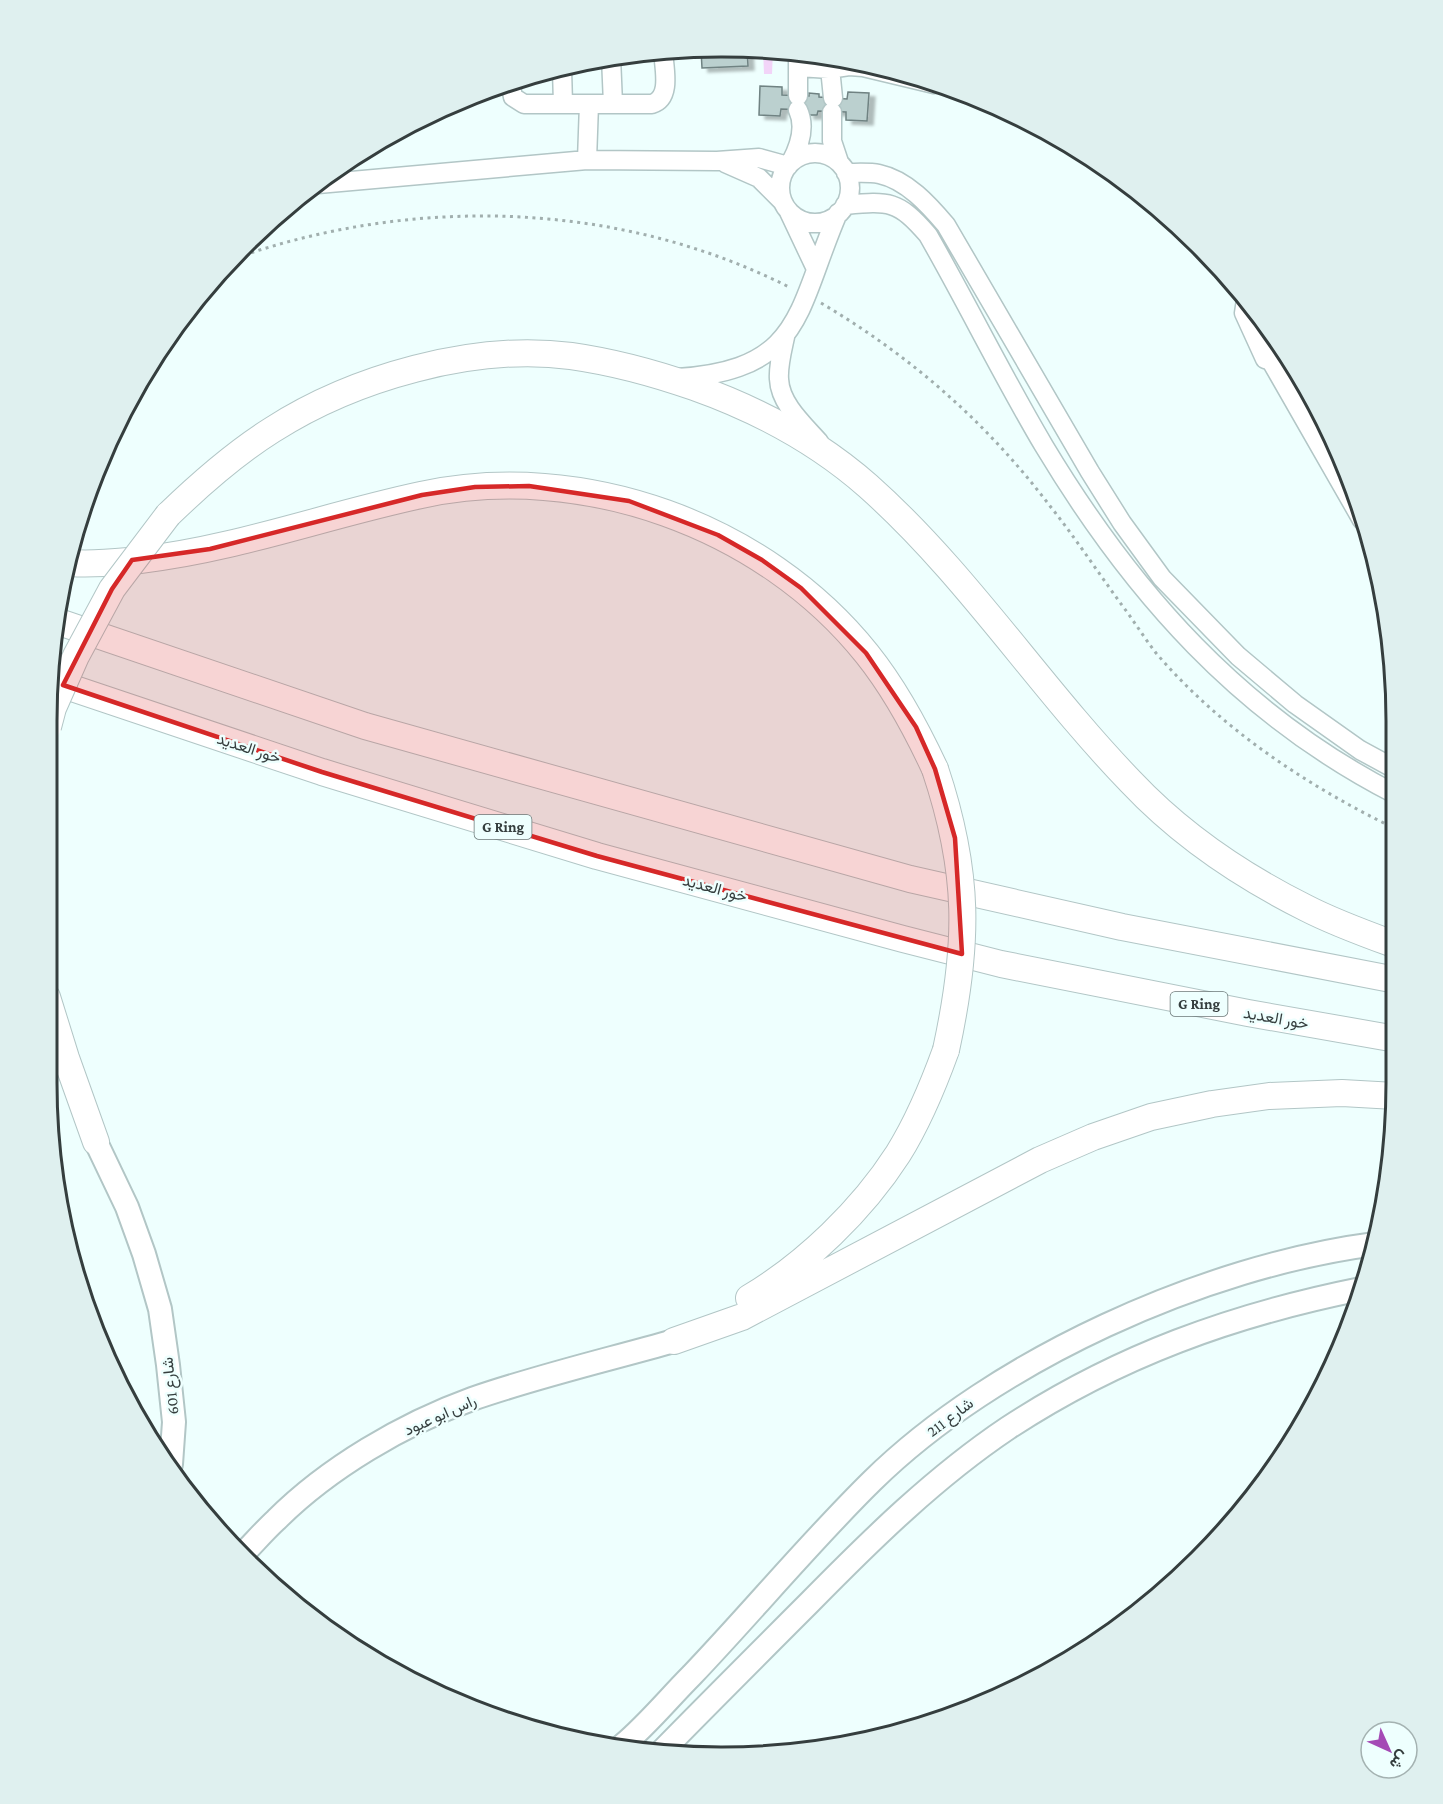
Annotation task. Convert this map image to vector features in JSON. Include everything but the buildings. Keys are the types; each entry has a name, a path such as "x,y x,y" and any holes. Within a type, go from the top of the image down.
{"highway":[{"path":"58,698 76,656 111,589 168,515 232,458 272,430 325,400 385,377 447,361 510,354 568,355 622,365 669,378 723,397 764,417 834,460 865,484 932,550 1102,751 1162,811 1247,876 1307,909 1386,941"},
{"path":"77,563 109,563 170,556 264,536 422,495 475,487 529,486 629,501 680,518 718,535 762,560 801,588 837,621 866,653 916,727 934,769 955,838 961,877 964,924 962,962 946,1050 921,1112 897,1155 867,1195 835,1229 792,1268 752,1296 674,1341"},
{"path":"65,624 365,726 910,879 1122,927 1386,978"},
{"name":"خور العديد","path":"58,683 322,772 540,838 903,939 1002,964 1248,1013 1386,1037"},
{"path":"57,1027 96,1142"},
{"path":"57,1071 96,1142"},
{"path":"674,1341 742,1317 1040,1160 1112,1130 1151,1117 1212,1104 1269,1096 1386,1096"}],"main road":[{"name":"شارع 601","path":"96,1142 130,1216 160,1309 174,1422 172,1456"},
{"name":"شارع 211","path":"627,1740 708,1658 873,1480 905,1452 977,1397 1058,1350 1187,1292 1273,1264 1365,1246"},
{"path":"668,1745 848,1563 905,1509 946,1474 1008,1429 1082,1385 1160,1348 1241,1318 1282,1306 1352,1291"},
{"name":"راس ابو عبود","path":"249,1549 276,1519 318,1484 366,1451 422,1421 472,1399 674,1341"}],"street":[{"path":"511,91 520,103 652,104 661,99 664,90 663,60"},
{"path":"799,62 798,103 802,127 798,145 780,183 786,207 816,270"},
{"path":"669,378 707,376 749,363 768,353 785,337 808,296 816,270 850,189 832,141 829,66"},
{"path":"611,67 613,104"},
{"path":"562,77 563,104"},
{"path":"586,160 589,104"},
{"path":"333,183 586,160 717,161 759,158 789,164 806,154 815,153 832,157 842,168 880,174 901,183 926,202 946,225 1090,472 1122,523 1162,578 1238,656 1295,704 1360,750 1386,764"},
{"path":"717,161 751,173 769,187 786,207 802,220 825,221 841,209 880,201 912,216 928,235 1021,406 1063,476 1122,561 1178,629 1207,660 1271,715 1322,751 1386,789"},
{"path":"1244,311 1247,323 1265,360 1275,353"},
{"path":"785,337 779,380 782,393 790,408 834,460"},
{"path":"1278,358 1329,454"}],"path":[{"path":"251,253 289,241 355,226 427,218 518,216 639,233 722,258 808,296 886,345 962,406 1029,479 1156,652 1186,684 1258,746 1293,771 1361,812 1386,824"}],"highlighted area":[{"path":"529,486 629,501 718,535 762,560 801,588 866,653 916,727 935,769 955,838 962,954 597,856 322,772 63,685 112,589 132,560 210,549 422,495 475,487"}],"shaded area":[{"path":"763,58 773,59 772,74 764,74"}]}
